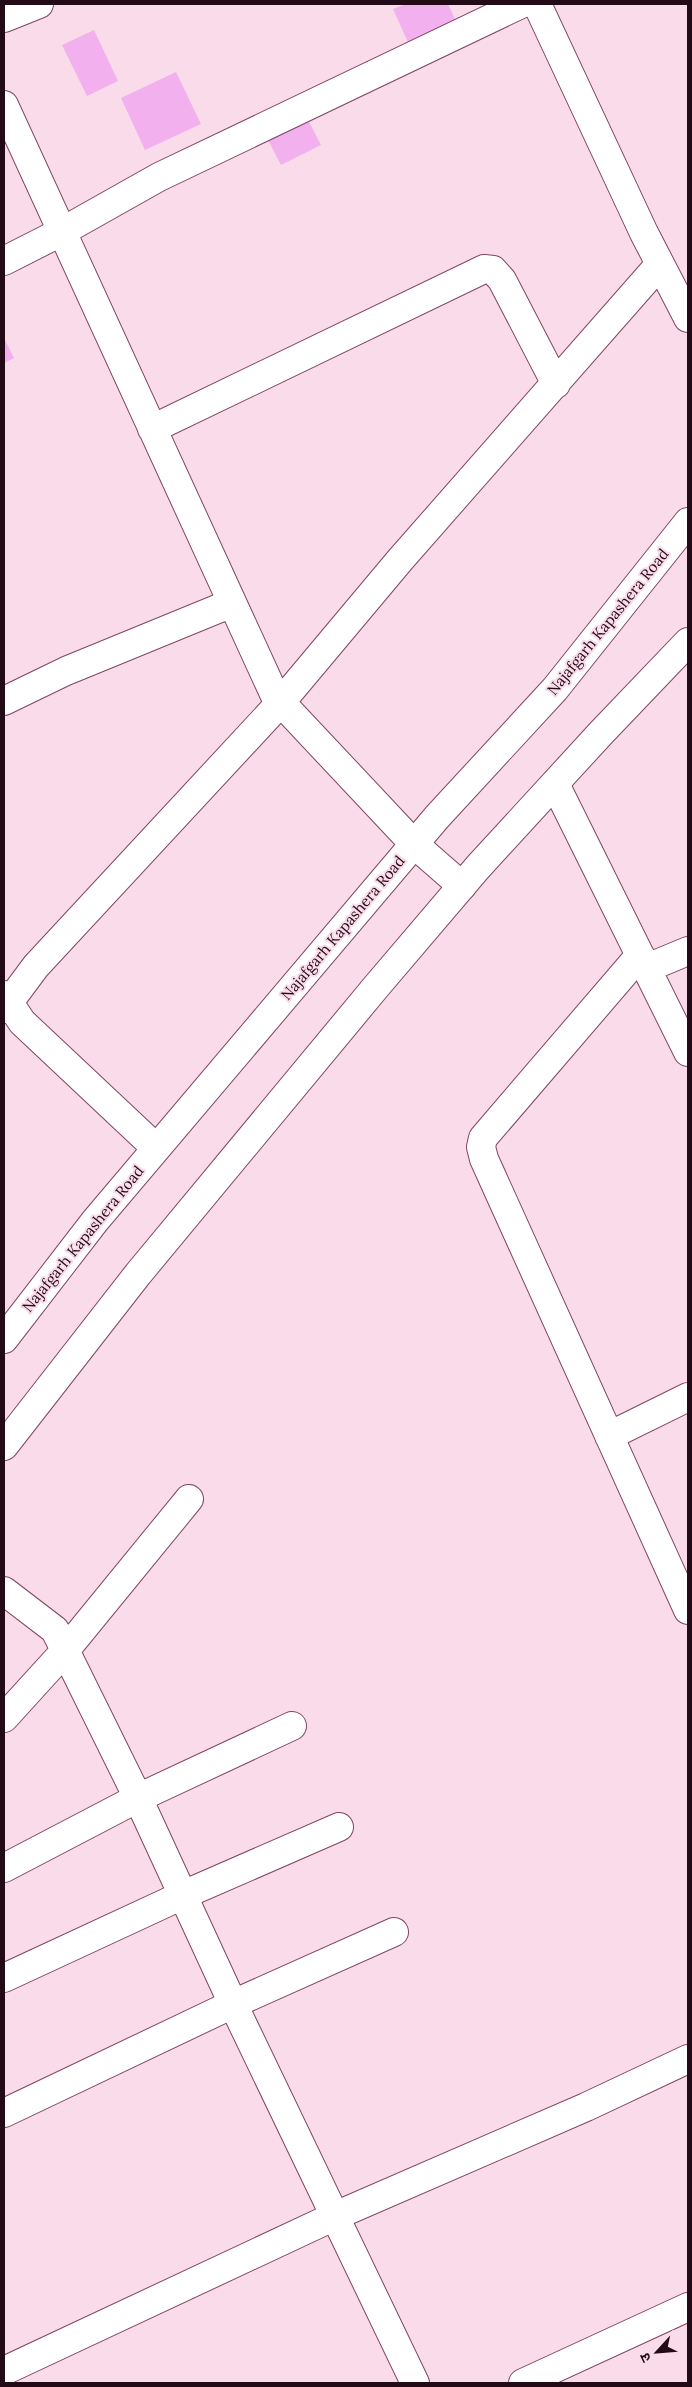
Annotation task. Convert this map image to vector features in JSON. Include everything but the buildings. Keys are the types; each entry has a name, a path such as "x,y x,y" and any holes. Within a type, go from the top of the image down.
{"street":[{"path":"4,18 39,4"},
{"path":"4,261 159,178 521,4"},
{"path":"537,4 660,264 688,318"},
{"path":"4,105 275,696 414,844 462,886"},
{"path":"156,1148 22,1022 5,1002 36,966 281,702 400,560 660,264"},
{"path":"152,429 484,269 493,270 502,280 556,384"},
{"name":"Najafgarh Kapashera Road","path":"4,1339 95,1221 156,1148 414,844 555,690 688,522"},
{"path":"4,701 66,671 232,603"},
{"path":"4,1446 144,1267 462,886 688,642"},
{"path":"555,784 688,1052"},
{"path":"688,951 643,961 483,1138 482,1147 484,1159 688,1610"},
{"path":"609,1436 688,1397"},
{"path":"4,1718 64,1652 189,1499"},
{"path":"4,1591 55,1630 64,1652 138,1798 233,2004 415,2383"},
{"path":"4,1868 138,1798 292,1726"},
{"path":"4,1978 183,1894 339,1827"},
{"path":"4,2113 233,2004 394,1932"},
{"path":"4,2371 335,2216 586,2107 688,2059"},
{"path":"523,2383 688,2307"}]}
